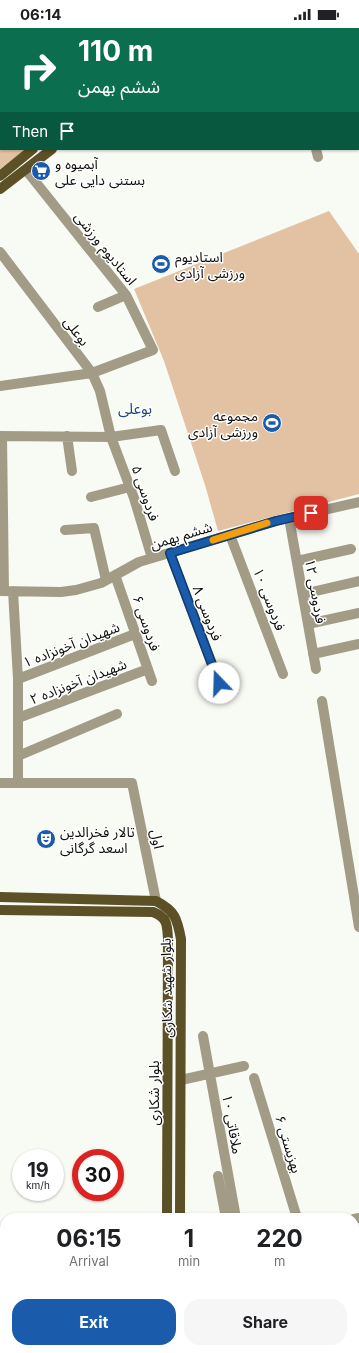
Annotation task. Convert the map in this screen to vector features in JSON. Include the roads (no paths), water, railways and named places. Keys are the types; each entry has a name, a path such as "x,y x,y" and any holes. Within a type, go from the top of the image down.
{"main road":[{"path":"0,176 32,150"},
{"path":"0,189 51,150"},
{"path":"0,897 156,901"},
{"name":"بلوار شهید شکاری","path":"156,901 169,908 178,921 181,939 180,1213"},
{"name":"بلوار شکاری","path":"0,910 144,911 153,912 162,916 167,924 167,1213"},
{"path":"168,1098 181,1097"}],"street":[{"name":"استادیوم ورزشی","path":"26,170 126,295 153,350 92,373"},
{"name":"بوعلی","path":"0,252 92,373 100,391 110,437"},
{"path":"98,307 126,295"},
{"path":"0,386 92,373"},
{"path":"0,783 18,783 18,679 6,591 1,436 110,437 161,430 176,471"},
{"path":"68,436 72,471"},
{"name":"۵ فردوسی","path":"110,437 130,487 152,558"},
{"path":"90,497 130,487"},
{"name":"ششم بهمن","path":"6,591 61,592 76,590 111,578 140,562 152,558 289,518 359,502"},
{"name":"۱۲ فردوسی","path":"289,518 316,669"},
{"name":"۶ فردوسی","path":"65,530 94,528 111,578 136,634 152,681"},
{"name":"۱۰ فردوسی","path":"230,535 283,674"},
{"path":"297,561 351,549"},
{"name":"۸ فردوسی","path":"170,553 219,683"},
{"path":"303,594 359,581"},
{"path":"308,624 359,613"},
{"name":"۱ شهیدان آخونزاده","path":"18,679 136,634"},
{"path":"313,654 359,644"},
{"name":"۲ شهیدان آخونزاده","path":"18,718 148,669"},
{"path":"322,701 359,927"},
{"path":"18,756 117,714"},
{"name":"اول","path":"18,783 132,783 156,901"},
{"name":"۱۰ ملاقاتی","path":"231,1213 204,1036 235,1213"},
{"path":"181,1080 244,1066"},
{"name":"بهزیستی ۶","path":"254,1078 295,1213"},
{"path":"218,1176 225,1213"}],"place":[{"name":"آبمیوه و بستنی دایی علی","path":"41,171"},
{"name":"استادیوم ورزشی آزادی","path":"161,264"},
{"name":"مجموعه ورزشی آزادی","path":"272,423"},
{"name":"تالار فخرالدین اسعد گرگانی","path":"46,839"}],"district":[{"name":"بوعلی","path":"135,408"}]}
